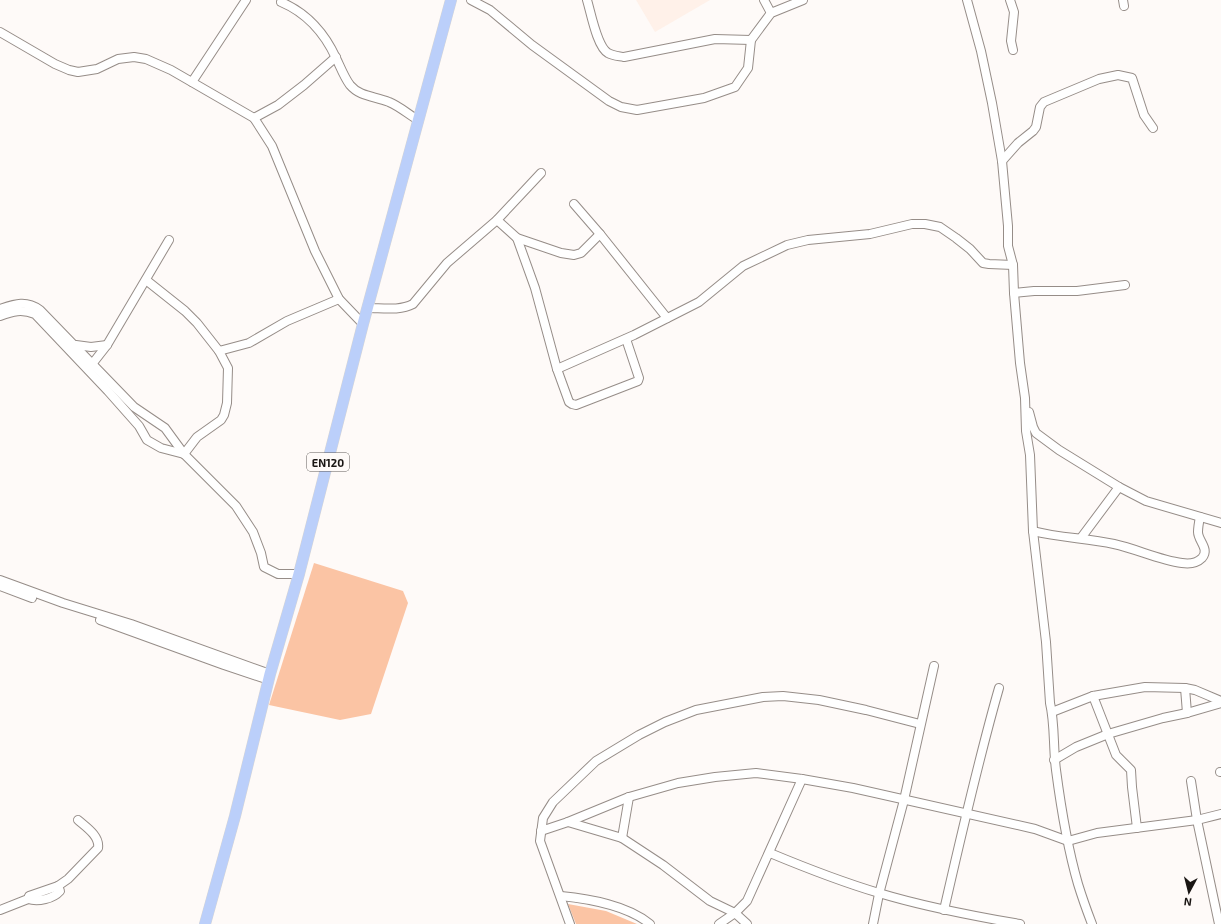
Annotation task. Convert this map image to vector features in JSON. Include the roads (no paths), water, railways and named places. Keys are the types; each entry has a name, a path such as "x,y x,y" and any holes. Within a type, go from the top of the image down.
{"highway":[{"name":"EN120","path":"205,924 235,816 269,677 299,574 363,324 451,0"}],"street":[{"path":"192,82 246,0"},
{"path":"471,0 490,10 532,45 609,101 621,107 637,110 704,98 735,87 748,68 751,40 771,13 803,0"},
{"path":"587,0 602,47 607,53 615,56 624,57 715,39 751,40"},
{"path":"764,0 771,13"},
{"path":"967,0 981,51 1002,161 1008,226 1008,246 1013,265 1020,363 1025,398 1026,431 1030,455 1033,531 1046,642 1050,703 1052,712 1054,760 1063,820 1078,884 1092,924"},
{"path":"1010,0 1014,12 1011,41 1012,50"},
{"path":"281,2 293,7 318,28 327,39 349,84 357,91 389,102 418,120"},
{"path":"0,32 44,58 69,70 78,72 97,69 118,59 134,57 158,63 254,118 272,146 315,251 339,299 363,324"},
{"path":"254,118 278,105 336,57"},
{"path":"1002,161 1018,143 1036,127 1040,107 1044,102 1098,78 1118,75 1132,78 1144,115 1153,128"},
{"path":"368,308 400,308 408,307 413,304 447,263 497,220 542,173"},
{"path":"574,204 667,318"},
{"path":"497,220 517,238 561,253 574,255 581,253 600,234"},
{"path":"557,369 626,339 699,302 743,266 787,245 808,240 870,234 912,224 925,224 940,227 961,242 983,263 1013,265"},
{"path":"517,238 535,288 557,369 569,402 576,405 638,381 639,378 626,339"},
{"path":"91,367 107,345 169,240"},
{"path":"146,280 185,311 197,323 219,351 228,368 227,403 222,420 197,436 184,454"},
{"path":"1014,293 1034,291 1078,291 1125,285"},
{"path":"219,351 249,343 287,321 339,299"},
{"path":"0,316 15,307 26,303 35,306 37,312 91,367 134,407 165,428 184,454 236,506 253,532 261,553 264,567 278,574 299,574"},
{"path":"0,309 15,307"},
{"path":"37,312 76,346 91,367 139,426 147,440 161,448 184,454"},
{"path":"76,346 107,345"},
{"path":"1025,398 1036,433 1059,450 1146,502 1221,523"},
{"path":"139,426 147,416"},
{"path":"1081,538 1119,487"},
{"path":"1033,531 1054,536 1081,538 1114,544 1138,550 1163,560 1193,564 1203,557 1205,550 1198,532 1200,517"},
{"path":"0,580 62,603 131,624 269,677"},
{"path":"0,586 48,604 153,639 228,667 269,677"},
{"path":"873,924 879,894 904,800 934,666"},
{"path":"1052,712 1093,696 1145,687 1185,688 1195,690 1221,702"},
{"path":"944,910 966,813 999,688"},
{"path":"1185,688 1187,713"},
{"path":"570,924 540,841 540,831 543,818 553,802 596,762 639,735 665,722 696,710 763,697 783,696 819,700 920,724"},
{"path":"1093,696 1116,755 1131,770 1137,828"},
{"path":"1054,760 1076,747 1108,734 1163,718 1187,713 1221,702"},
{"path":"540,831 568,822 629,797 678,783 715,777 756,774 802,779 853,788 1035,829 1068,841 1097,833 1197,820 1221,814"},
{"path":"719,924 735,913 747,901 770,853 802,779"},
{"path":"1191,781 1197,820 1218,924"},
{"path":"622,838 629,797"},
{"path":"0,910 28,899 29,896 58,886 68,879 98,848 99,844 93,834 78,820"},
{"path":"568,822 622,838 663,865 710,901 735,913 747,924"},
{"path":"770,853 838,880 879,894 944,910 1020,924"},
{"path":"561,896 584,898 609,904 642,917 650,924"}]}
